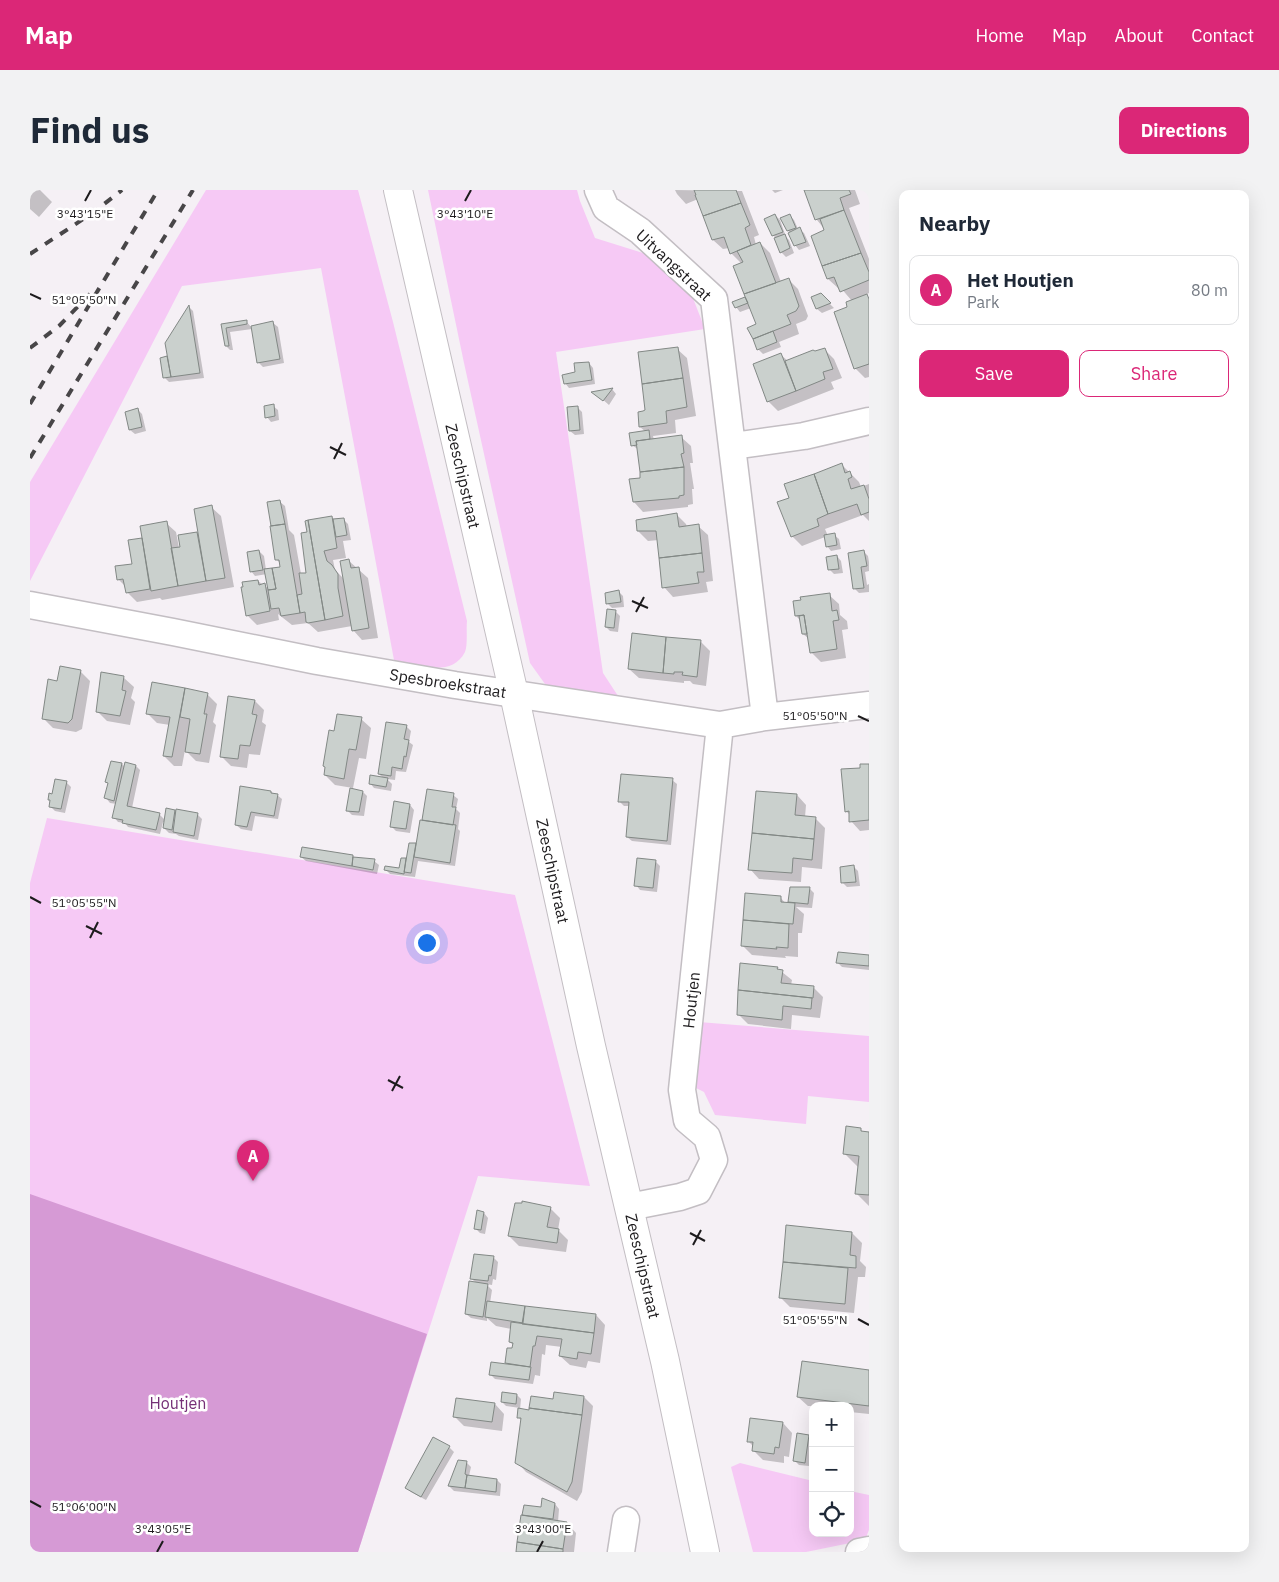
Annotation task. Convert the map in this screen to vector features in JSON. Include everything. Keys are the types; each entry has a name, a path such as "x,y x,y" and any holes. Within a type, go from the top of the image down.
{"main road":[{"name":"Zeeschipstraat","path":"398,190 514,694 591,1046 665,1361 705,1552"}],"street":[{"name":"Uitvangstraat","path":"598,190 606,208 640,231 714,299 765,717"},
{"path":"733,446 804,436 869,421"},
{"name":"Spesbroekstraat","path":"30,605 317,661 514,694 720,725 765,717 869,705"},
{"name":"Houtjen","path":"629,1207 680,1197 698,1191 714,1160 707,1137 688,1120 682,1090 720,725"},
{"path":"621,1552 626,1520"},
{"path":"859,1552 869,1550"}],"green space":[{"path":"206,190 358,190 393,322 467,621 465,652 459,660 451,665 433,668 394,660 321,268 182,286 30,581 30,482"},
{"path":"428,190 577,190 595,238 643,253 663,262 689,288 705,329 556,352 603,673 620,699 564,691 545,684 530,663"},
{"path":"47,818 515,895 590,1186 478,1176 358,1552 30,1552 30,883"},
{"path":"699,1022 869,1036 869,1102 808,1096 806,1124 715,1115 704,1092 696,1088"},
{"name":"Houtjen","path":"30,1194 427,1334 358,1552 30,1552"},
{"path":"740,1463 809,1480 809,1537 854,1537 854,1492 869,1495 869,1530 865,1540 806,1552 753,1552 731,1467"}],"building":[{"path":"694,190 736,190 741,203 703,216"},
{"path":"804,190 849,190 851,194 840,198 844,210 815,220"},
{"path":"741,203 750,225 745,228 751,245 730,254 724,237 712,240 703,216"},
{"path":"844,210 861,253 822,266 811,236 824,230 820,219"},
{"path":"775,214 783,232 772,236 764,219"},
{"path":"790,214 796,228 787,231 780,218"},
{"path":"800,227 806,242 794,246 788,233"},
{"path":"785,234 790,248 780,253 774,238"},
{"path":"760,242 776,283 744,294 733,266 743,262 737,251"},
{"path":"861,253 869,272 869,280 840,292 834,277 827,279 822,266"},
{"path":"789,278 799,306 796,311 787,315 791,324 753,339 747,328 756,324 744,294"},
{"path":"821,293 831,303 816,309 811,297"},
{"path":"867,294 869,299 869,364 854,369 834,312 847,307 846,302"},
{"path":"745,297 748,303 735,308 732,302"},
{"path":"189,305 200,373 171,377 165,343"},
{"path":"247,320 247,324 226,328 229,346 225,346 221,324"},
{"path":"273,321 280,359 257,363 251,326"},
{"path":"773,331 777,342 757,350 753,339"},
{"path":"678,347 683,378 642,384 638,352"},
{"path":"825,348 833,369 823,372 825,379 796,391 785,361 813,350"},
{"path":"781,353 796,391 767,402 753,364"},
{"path":"167,356 171,377 163,378 160,358"},
{"path":"589,362 592,380 564,384 562,375 575,372 574,363"},
{"path":"683,378 687,407 666,411 667,423 639,427 638,412 645,410 642,384"},
{"path":"613,388 603,401 591,392"},
{"path":"274,404 275,416 265,418 264,406"},
{"path":"578,406 580,430 569,431 567,407"},
{"path":"138,408 142,427 129,430 125,412"},
{"path":"649,430 650,439 636,441 637,445 631,446 629,433"},
{"path":"682,435 684,453 681,454 684,467 640,472 636,441"},
{"path":"842,463 845,473 850,471 852,477 848,479 851,489 864,485 869,499 869,512 861,515 857,504 828,514 814,474"},
{"path":"684,467 684,495 679,496 679,498 633,502 629,479 640,478 640,472"},
{"path":"814,474 828,514 817,519 819,526 791,537 777,502 789,498 784,484"},
{"path":"280,500 285,524 271,526 267,502"},
{"path":"212,505 225,578 206,581 194,509"},
{"path":"677,513 679,527 699,524 702,553 659,558 656,531 637,531 636,520"},
{"path":"332,516 337,548 324,551 327,561 338,574 338,588 343,616 325,620 308,520"},
{"path":"344,518 347,535 336,537 333,519"},
{"path":"308,520 325,620 308,623 306,622 305,612 300,613 297,595 302,594 299,573 306,573 301,533 307,532 305,521"},
{"path":"167,521 178,586 151,591 140,526"},
{"path":"285,524 300,613 281,616 279,608 271,609 268,590 276,589 272,568 280,567 279,560 275,560 270,526"},
{"path":"197,532 206,581 178,586 171,548 180,547 178,535"},
{"path":"835,533 837,545 826,547 824,535"},
{"path":"142,538 150,589 126,593 123,579 117,580 115,566 132,564 128,540"},
{"path":"259,550 263,570 250,572 247,552"},
{"path":"864,550 867,566 861,567 864,588 853,589 848,553"},
{"path":"702,553 704,572 697,572 699,583 662,588 659,558"},
{"path":"837,555 839,569 828,570 826,557"},
{"path":"349,559 351,568 359,567 369,628 352,631 340,561"},
{"path":"272,568 276,589 268,590 264,569"},
{"path":"258,580 259,585 265,583 270,611 246,616 241,587 243,587 242,582"},
{"path":"619,590 621,602 606,604 605,593"},
{"path":"830,593 832,611 837,610 839,620 833,621 837,649 810,653 804,615 795,616 793,601 801,600 800,597"},
{"path":"607,609 616,610 614,628 605,627"},
{"path":"804,615 807,634 802,634 799,616"},
{"path":"632,633 666,637 663,673 628,669"},
{"path":"666,637 701,640 697,677 682,675 683,672 674,672 674,674 663,673"},
{"path":"60,666 81,670 72,719 68,723 42,719 48,679 57,681"},
{"path":"101,672 124,676 122,690 126,691 120,716 96,712"},
{"path":"152,682 185,688 172,757 163,756 170,717 146,714"},
{"path":"185,688 208,693 204,714 207,714 200,754 185,752 190,719 180,717"},
{"path":"228,696 255,700 252,714 257,715 250,746 240,745 238,759 220,757"},
{"path":"337,714 362,717 356,750 349,749 344,779 324,775 325,767 323,766 329,730 334,731"},
{"path":"386,722 407,725 404,739 409,740 402,769 392,767 391,776 378,774"},
{"path":"111,761 122,763 114,801 104,798 108,783 105,782"},
{"path":"125,762 136,765 127,806 160,813 156,830 122,823 123,820 112,818"},
{"path":"860,764 869,764 869,820 849,822 849,811 845,812 841,769 860,768"},
{"path":"621,774 673,778 667,841 626,837 629,802 618,802"},
{"path":"370,775 388,778 386,787 369,784"},
{"path":"55,779 67,781 61,809 49,807 49,793 52,794"},
{"path":"240,786 278,794 274,816 251,812 247,827 235,825"},
{"path":"350,788 363,791 359,812 346,811"},
{"path":"427,789 454,793 452,807 456,807 453,825 422,820"},
{"path":"756,791 797,794 795,815 816,817 814,839 752,833"},
{"path":"394,801 410,804 406,829 390,827"},
{"path":"166,808 175,810 172,830 163,828"},
{"path":"176,809 198,813 194,836 173,832"},
{"path":"420,820 456,825 450,863 414,857"},
{"path":"752,833 814,839 812,860 793,858 792,873 748,870"},
{"path":"409,843 416,843 411,873 404,872"},
{"path":"302,847 353,855 352,866 300,857"},
{"path":"353,857 375,859 373,870 352,866"},
{"path":"401,858 406,858 404,874 384,870 385,866 399,868"},
{"path":"637,858 656,860 653,888 634,886"},
{"path":"854,865 856,882 841,883 840,867"},
{"path":"790,887 810,887 808,904 788,902"},
{"path":"745,893 781,896 781,902 795,903 793,924 743,920"},
{"path":"743,920 789,924 788,948 741,946"},
{"path":"838,952 869,955 869,966 836,963"},
{"path":"740,963 778,967 777,969 783,970 781,983 814,986 813,998 738,990"},
{"path":"738,990 812,998 811,1009 783,1006 782,1020 737,1015"},
{"path":"846,1126 861,1128 861,1131 869,1132 869,1195 855,1194 859,1156 843,1154"},
{"path":"522,1201 551,1207 547,1227 559,1229 557,1243 508,1236 515,1203 522,1203"},
{"path":"477,1210 484,1212 481,1230 474,1229"},
{"path":"786,1225 852,1232 850,1255 856,1256 856,1268 783,1262"},
{"path":"474,1254 494,1256 491,1276 489,1275 488,1281 470,1279"},
{"path":"783,1262 848,1268 845,1304 779,1298"},
{"path":"469,1281 488,1284 483,1317 465,1314"},
{"path":"487,1301 525,1306 523,1323 485,1317"},
{"path":"525,1306 596,1314 594,1333 522,1324"},
{"path":"511,1322 594,1333 591,1354 578,1352 577,1359 559,1356 562,1339 537,1336 535,1346 533,1346 530,1367 505,1363 507,1348 512,1348 513,1343 509,1342"},
{"path":"802,1361 869,1370 869,1406 854,1404 854,1402 797,1397"},
{"path":"491,1362 531,1367 529,1380 489,1375"},
{"path":"502,1392 517,1394 516,1404 501,1402"},
{"path":"554,1392 584,1396 582,1415 529,1408 531,1396 553,1399"},
{"path":"456,1398 495,1403 492,1422 453,1417"},
{"path":"518,1408 582,1415 572,1482 567,1492 515,1463 521,1418 517,1418"},
{"path":"750,1418 783,1422 779,1448 775,1447 774,1454 752,1451 753,1442 747,1442"},
{"path":"797,1433 809,1435 805,1463 793,1461"},
{"path":"433,1437 450,1446 421,1497 405,1488"},
{"path":"458,1460 467,1461 465,1488 448,1486"},
{"path":"467,1475 497,1479 496,1492 465,1488"},
{"path":"542,1498 555,1503 553,1519 522,1515 524,1505 541,1507"},
{"path":"521,1515 567,1522 563,1549 517,1542"},
{"path":"517,1542 563,1549 563,1552 516,1552"}],"railway":[{"path":"30,254 94,212 122,190"},
{"path":"30,404 158,190"},
{"path":"30,458 193,190"},
{"path":"30,348 59,326 93,291"}],"place":[{"name":"Het Houtjen","path":"253,1181"}]}
